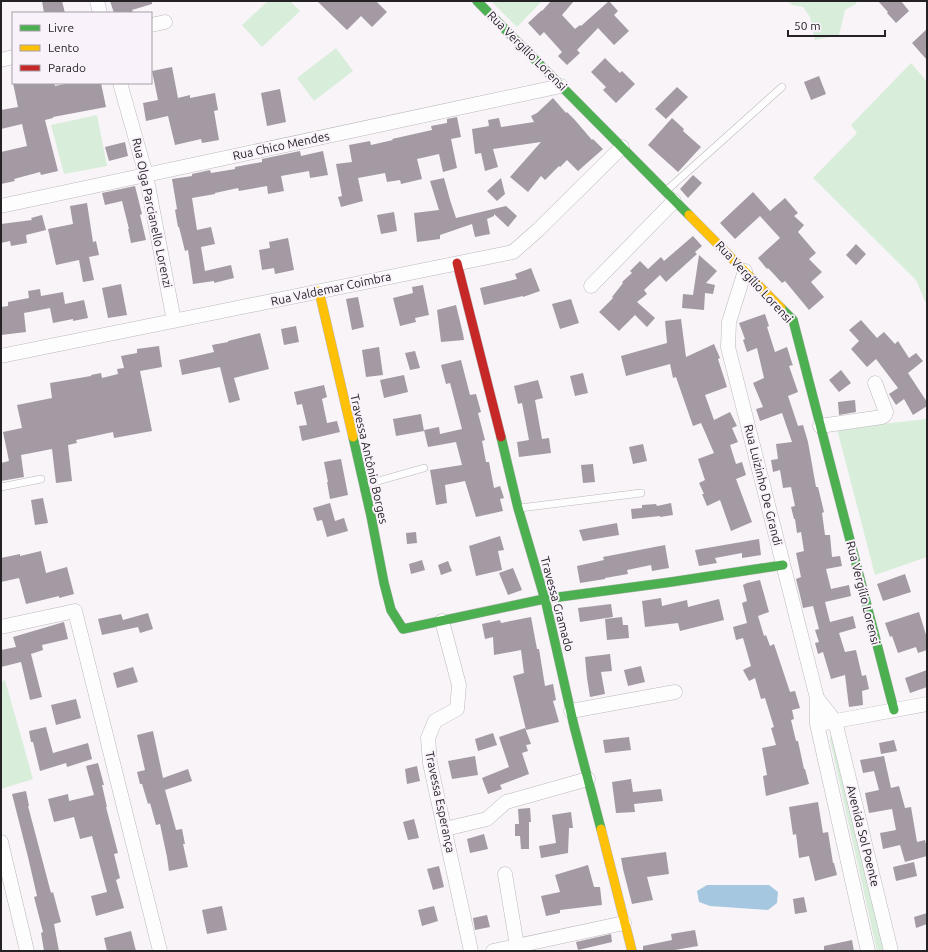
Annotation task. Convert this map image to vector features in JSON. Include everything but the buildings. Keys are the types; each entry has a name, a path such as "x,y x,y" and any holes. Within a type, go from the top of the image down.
{"street":[{"path":"97,1 100,12"},
{"name":"Rua Vergílio Lorensi","path":"477,1 793,320 894,710"},
{"path":"152,26 165,22"},
{"path":"1,60 12,57"},
{"name":"Rua Olga Parcianello Lorenzi","path":"120,84 146,175 174,321"},
{"name":"Rua Chico Mendes","path":"1,206 561,86"},
{"name":"Rua Valdemar Coimbra","path":"1,356 513,252 538,230 622,147"},
{"path":"591,286 670,196"},
{"name":"Travessa Gramado","path":"457,263 518,508 544,599 574,726 632,951"},
{"name":"Rua Luizinho De Grandi","path":"745,271 729,322 728,347 817,698 817,724"},
{"name":"Travessa Antônio Borges","path":"318,291 371,516 384,583 391,610 403,629 442,621"},
{"path":"820,426 882,417 885,415 886,412 875,383"},
{"path":"442,621 544,599 783,565"},
{"path":"1,627 75,611 160,951"},
{"name":"Travessa Esperança","path":"442,621 459,685 457,709 435,721 428,738 430,763 471,951"},
{"path":"571,711 675,692"},
{"name":"Rua Luizinho De Grandi","path":"817,698 835,721"},
{"path":"817,724 927,704"},
{"name":"Avenida Sol Poente","path":"835,721 891,951"},
{"name":"Avenida Sol Poente","path":"817,724 868,951"},
{"path":"445,828 487,819 506,802 588,780"},
{"path":"1,842 27,951"},
{"path":"505,874 517,946"},
{"path":"493,951 624,923"}],"lane":[{"path":"670,196 782,87"},
{"path":"363,485 424,468"},
{"path":"1,487 41,479"},
{"path":"518,508 641,493"}],"green space":[{"path":"268,1 290,1 300,11 262,47 242,25"},
{"path":"491,1 542,1 517,27"},
{"path":"787,1 857,1 856,4 845,10 839,35 815,40 810,17 803,7 792,5"},
{"path":"336,48 353,71 314,101 297,78"},
{"path":"911,63 927,82 927,306 916,280 813,178 857,133 851,125"},
{"path":"97,115 107,166 64,174 51,125"},
{"path":"927,419 927,557 875,575 837,429"},
{"path":"5,680 33,779 1,789 1,682"},
{"path":"831,736 834,738 888,951 877,951 830,740"}],"water":[{"path":"707,885 769,885 778,892 777,903 768,910 710,906 699,902 697,891"}],"traffic: fast":[{"path":"477,1 689,215"},
{"path":"781,308 793,320 894,710"},
{"path":"353,437 391,610 403,629 544,599 783,565"},
{"path":"501,437 518,508 546,603 574,726 601,829"}],"traffic: slow":[{"path":"689,215 781,308"},
{"path":"319,291 353,437"},
{"path":"601,829 632,951"}],"traffic: jam":[{"path":"457,263 501,437"}]}
